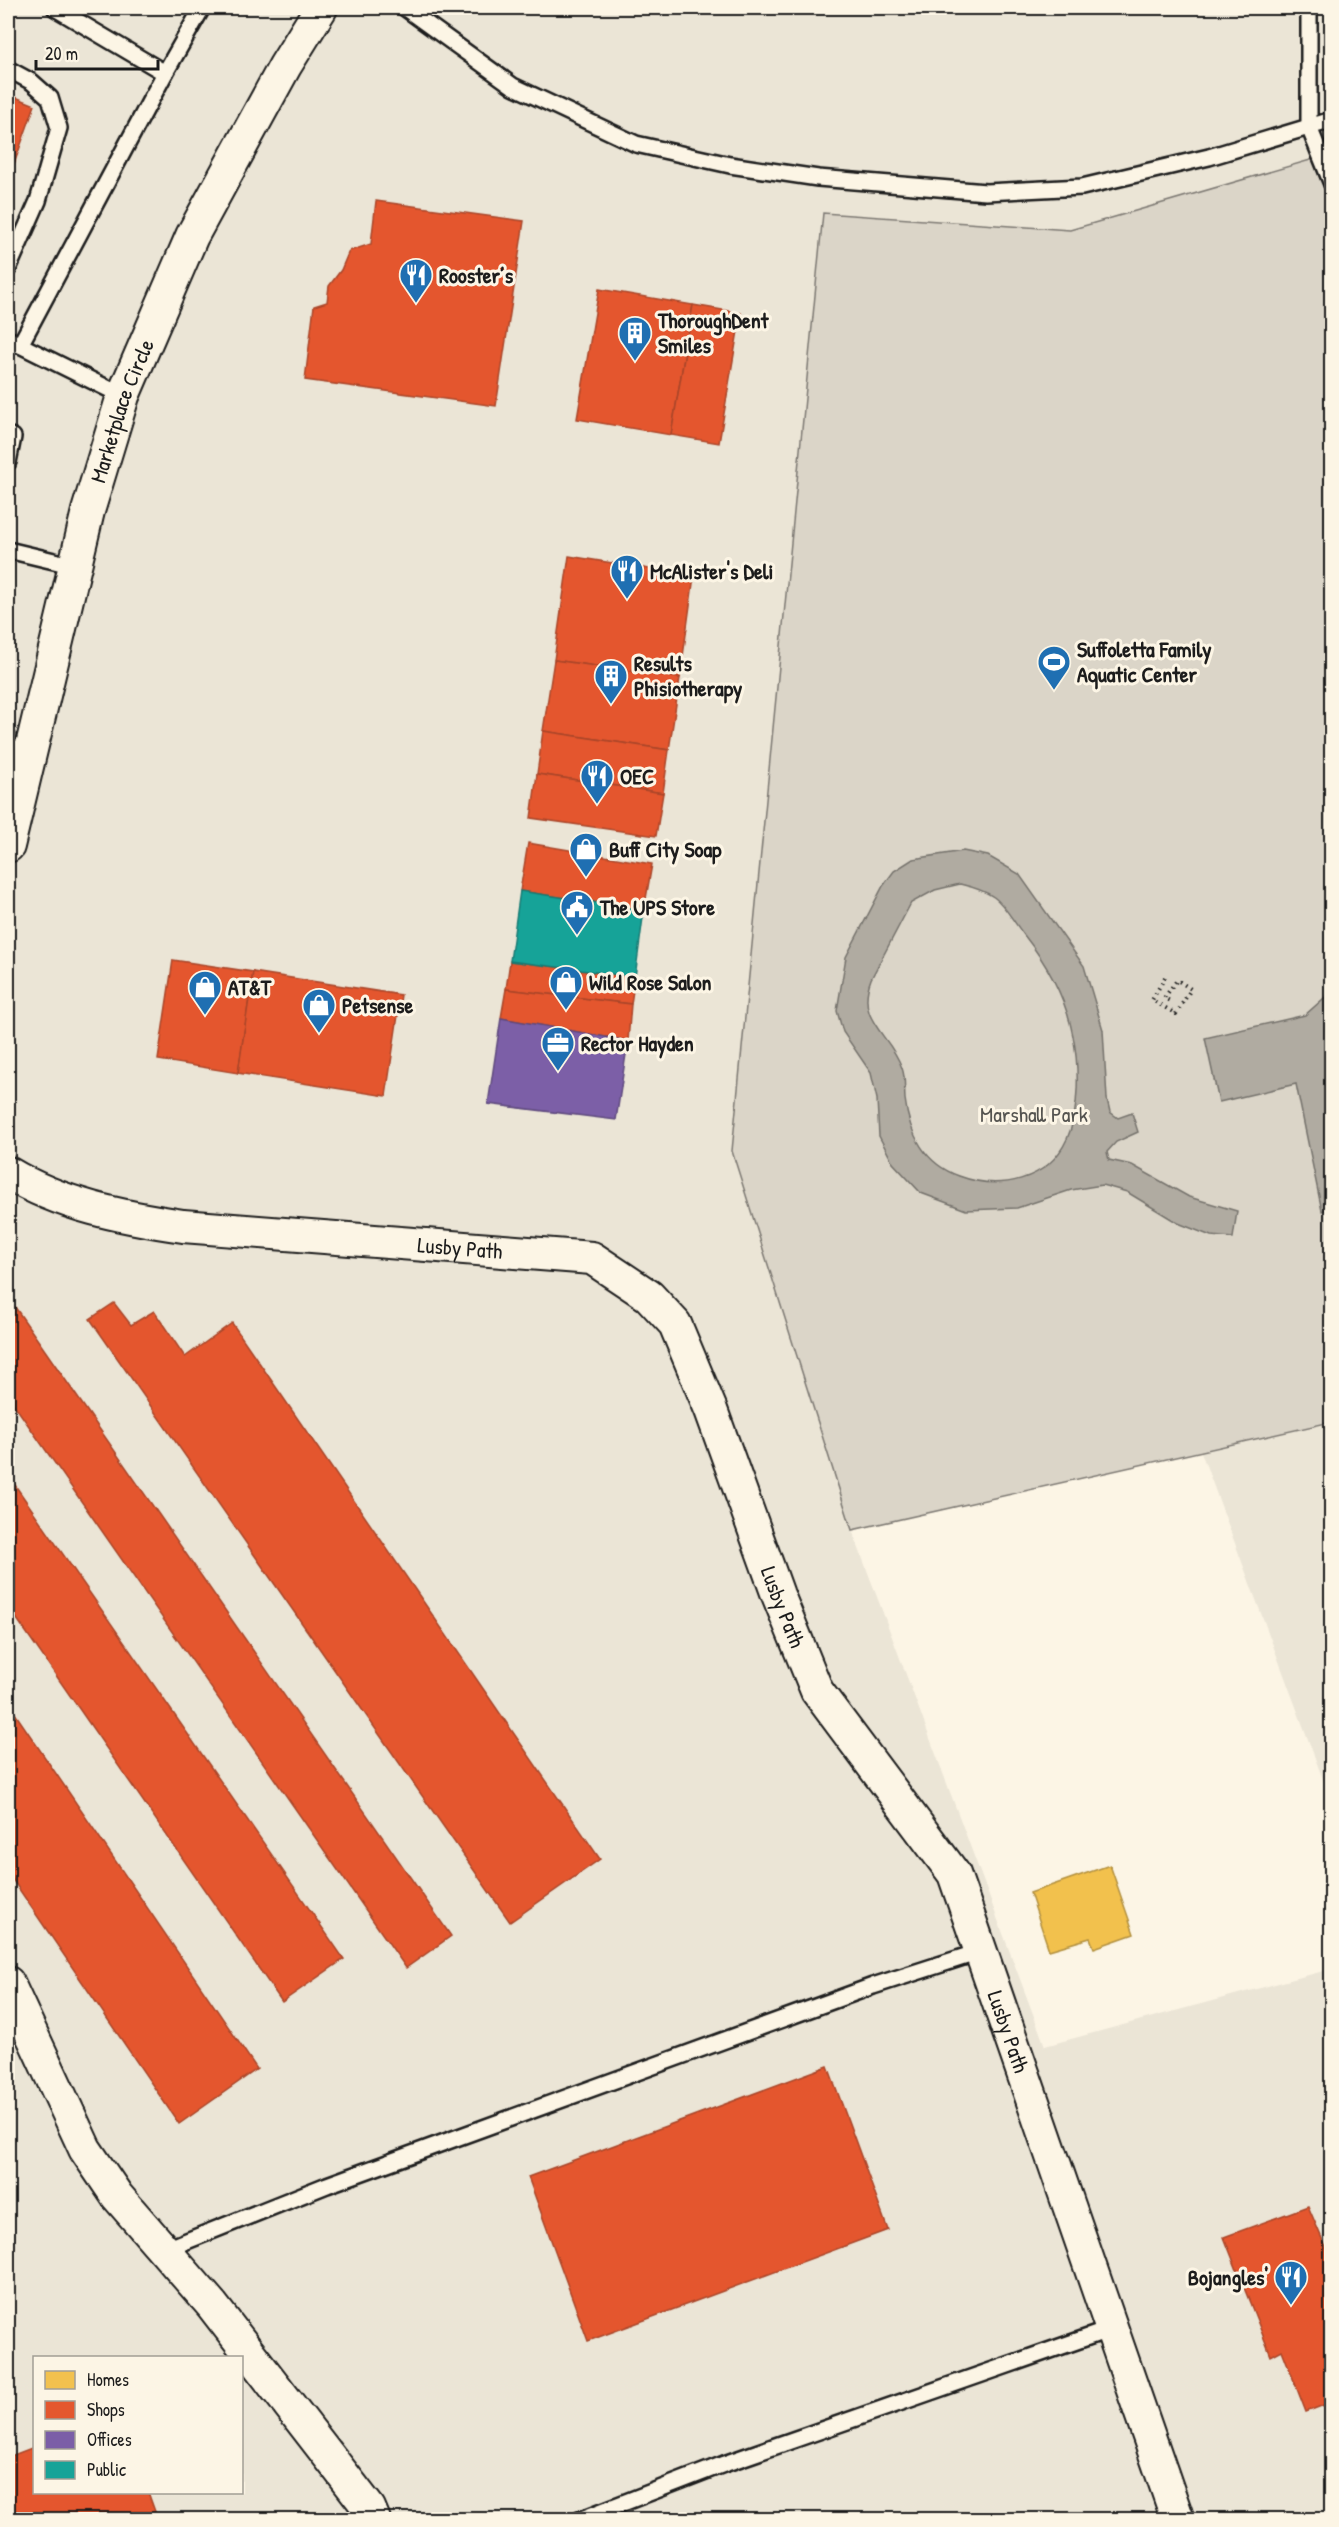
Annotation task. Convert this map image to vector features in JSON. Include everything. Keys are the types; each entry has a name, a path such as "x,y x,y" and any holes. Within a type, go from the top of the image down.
{"street":[{"name":"Marketplace Circle","path":"8,846 19,749 75,566 88,511 123,396 192,236 285,66 321,8"},
{"name":"Lusby Path","path":"8,1173 64,1201 174,1224 592,1258 649,1296 675,1324 711,1410 778,1595 817,1691 954,1874 979,1952 1178,2520"},
{"path":"8,1983 85,2149 117,2196 212,2305 297,2411 369,2508 374,2520"}],"lane":[{"path":"56,8 165,73"},
{"path":"123,396 14,342 202,8"},
{"path":"405,8 513,86 636,144 730,165 818,178 986,192 1082,188 1209,157 1332,120"},
{"path":"1308,8 1308,127 1332,184"},
{"path":"8,69 32,82 50,98 59,128 38,201 8,269"},
{"path":"8,435 13,437 8,462"},
{"path":"8,550 75,566"},
{"path":"164,2250 338,2181 873,1986 979,1952"},
{"path":"579,2520 724,2464 1111,2329"}],"path":[{"path":"1165,977 1152,1000 1176,1014 1191,989 1177,980 1164,998 1170,1001"}],"shaded area":[{"path":"8,8 1331,8 1331,154 1070,230 823,213 732,1151 852,1530 1045,2046 1331,1969 1331,2519 8,2520"},
{"path":"963,851 988,856 1019,874 1084,966 1103,1030 1107,1099 1110,1112 1118,1118 1132,1113 1138,1132 1116,1142 1107,1152 1109,1160 1132,1165 1189,1197 1237,1211 1233,1238 1211,1236 1178,1223 1127,1192 1102,1185 1071,1190 1017,1208 966,1210 921,1193 893,1163 879,1136 877,1099 871,1073 843,1032 837,1011 846,957 883,886 894,871 913,859","holes":["960,884 974,888 999,901 1048,970 1066,1008 1076,1061 1077,1088 1074,1115 1067,1139 1059,1153 1048,1165 1035,1173 1006,1182 974,1180 959,1176 947,1171 928,1156 910,1124 902,1068 897,1056 876,1026 867,1006 867,993 871,979 911,903 935,890"]},
{"path":"1331,992 1332,1207 1322,1211 1296,1084 1219,1102 1205,1038 1305,1015"},
{"path":"1331,1422 1331,1801 1201,1452"}],"green space":[{"name":"Suffoletta Family Aquatic Center","path":"1331,154 1331,1422 852,1530 732,1151 823,213 1070,230"}],"building: Homes":[{"path":"1110,1865 1134,1934 1094,1948 1090,1938 1049,1950 1030,1893"}],"building: Shops":[{"path":"8,94 35,105 8,181"},
{"name":"Rooster’s","path":"376,201 524,221 496,406 305,380 314,306 327,302 329,286 341,270 349,251 371,244"},
{"name":"ThoroughDent Smiles","path":"599,289 693,305 671,435 577,419"},
{"path":"693,305 741,313 719,443 671,435"},
{"name":"McAlister's Deli","path":"569,556 694,576 680,678 554,660"},
{"name":"Results Phisiotherapy","path":"554,660 680,678 669,750 543,731"},
{"path":"543,731 669,750 663,793 537,774"},
{"name":"OEC","path":"537,774 663,793 656,836 531,818"},
{"name":"Buff City Soap","path":"528,843 652,864 644,910 520,891"},
{"name":"AT&T","path":"173,960 253,972 238,1073 158,1060"},
{"path":"510,961 635,977 631,1004 506,989"},
{"name":"Petsense","path":"253,972 401,995 386,1096 238,1073"},
{"name":"Wild Rose Salon","path":"506,989 631,1004 628,1041 501,1018"},
{"path":"8,1297 451,1936 406,1968 8,1396"},
{"path":"114,1303 131,1325 154,1311 185,1357 232,1323 600,1859 510,1922 90,1319"},
{"path":"8,1475 344,1959 282,2002 8,1606"},
{"path":"8,1703 257,2069 179,2124 8,1873"},
{"path":"828,2066 888,2230 588,2341 528,2177"},
{"name":"Bojangles'","path":"1308,2206 1332,2262 1332,2402 1306,2412 1282,2350 1271,2356 1224,2237"},
{"path":"33,2447 33,2494 149,2494 158,2520 8,2520 8,2457"}],"building: Offices":[{"name":"Rector Hayden","path":"501,1018 628,1041 616,1120 488,1104"}],"building: Public":[{"name":"The UPS Store","path":"520,891 644,910 635,977 510,961"}],"place":[{"name":"Rooster’s","path":"416,304"},
{"name":"ThoroughDent Smiles","path":"635,362"},
{"name":"McAlister's Deli","path":"627,600"},
{"name":"Suffoletta Family Aquatic Center","path":"1054,691"},
{"name":"Results Phisiotherapy","path":"611,705"},
{"name":"OEC","path":"597,805"},
{"name":"Buff City Soap","path":"586,878"},
{"name":"The UPS Store","path":"577,936"},
{"name":"Wild Rose Salon","path":"566,1011"},
{"name":"AT&T","path":"205,1016"},
{"name":"Petsense","path":"319,1034"},
{"name":"Rector Hayden","path":"558,1072"},
{"name":"Bojangles'","path":"1291,2306"}],"park label":[{"name":"Marshall Park","path":"1034,1114"}]}
